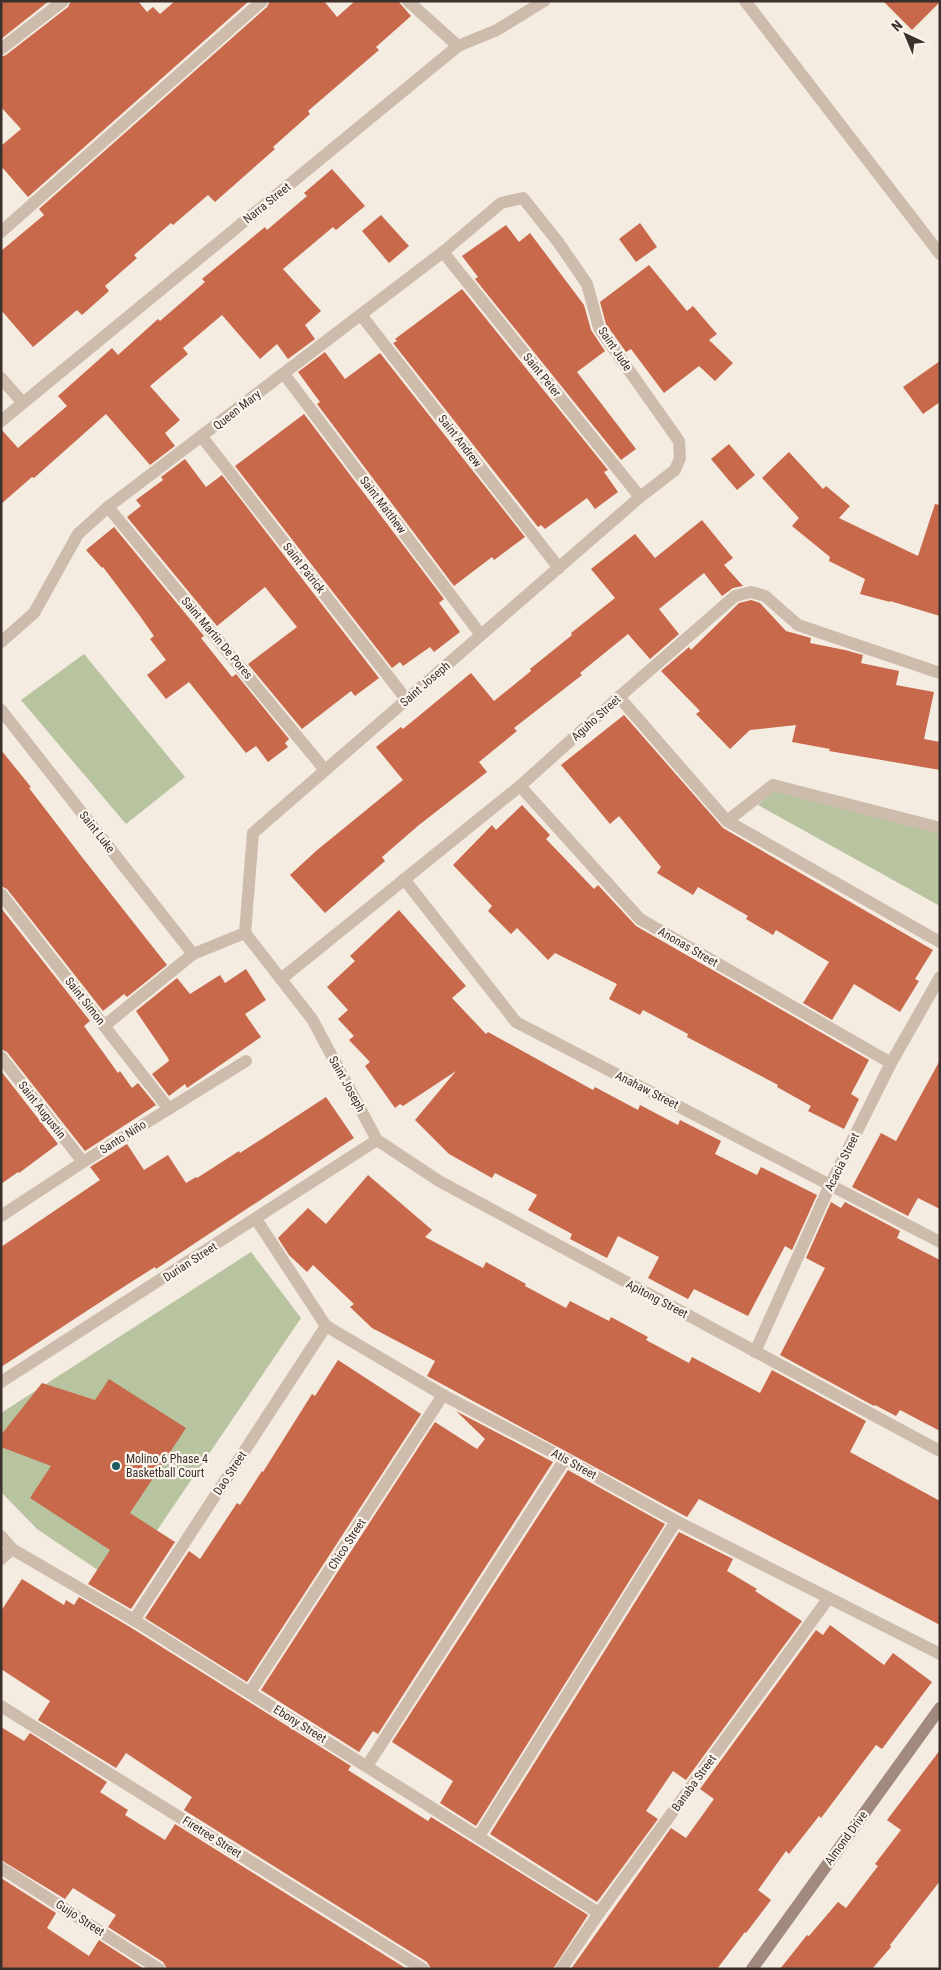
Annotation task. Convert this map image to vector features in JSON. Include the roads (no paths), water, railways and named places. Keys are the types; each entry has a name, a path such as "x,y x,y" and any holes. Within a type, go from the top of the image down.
{"street":[{"path":"1,49 63,1"},
{"path":"1,232 262,1"},
{"path":"408,1 458,46"},
{"name":"Narra Street","path":"1,421 458,46 497,30 544,1"},
{"path":"745,1 940,254"},
{"name":"Saint Jude","path":"501,203 523,198 558,242 587,284 599,328 679,441 680,458 675,470"},
{"name":"Queen Mary","path":"1,642 34,613 78,534 108,507 443,252 501,203"},
{"name":"Saint Peter","path":"443,252 640,497"},
{"name":"Saint Andrew","path":"361,315 559,568"},
{"name":"Saint Matthew","path":"284,374 481,635"},
{"path":"1,378 23,403"},
{"name":"Saint Patrick","path":"202,437 406,699"},
{"name":"Saint Joseph","path":"377,1140 312,1019 245,934 252,832 640,497 675,470"},
{"name":"Saint Martin De Pores","path":"108,507 325,770"},
{"name":"Aguho Street","path":"281,979 520,786 735,596 751,592 765,596 798,625 940,673"},
{"path":"619,697 727,821 940,942"},
{"name":"Saint Luke","path":"1,710 193,954"},
{"path":"727,821 772,785 940,828"},
{"name":"Anonas Street","path":"520,786 640,919 891,1063"},
{"name":"Anahaw Street","path":"404,879 516,1022 940,1242"},
{"name":"Saint Simon","path":"1,894 169,1108"},
{"path":"104,1026 193,954 245,934"},
{"name":"Acacia Street","path":"756,1352 830,1185 891,1063 940,977"},
{"name":"Saint Augustin","path":"1,1058 83,1162"},
{"name":"Santo Niño","path":"1,1216 83,1162 246,1062"},
{"name":"Durian Street","path":"1,1382 377,1140"},
{"name":"Apitong Street","path":"377,1140 440,1181 940,1451"},
{"name":"Atis Street","path":"256,1219 326,1326 443,1395 565,1459 676,1521 940,1654"},
{"name":"Dao Street","path":"134,1620 326,1326"},
{"name":"Chico Street","path":"250,1692 443,1395"},
{"path":"367,1766 565,1459"},
{"path":"480,1836 676,1521"},
{"name":"Ebony Street","path":"1,1536 12,1549 134,1620 480,1836 599,1913"},
{"path":"1,1559 12,1549"},
{"name":"Banaba Street","path":"561,1969 599,1913 828,1599"},
{"name":"Firetree Street","path":"1,1706 423,1969"},
{"name":"Almond Drive","path":"752,1969 940,1708"},
{"name":"Guijo Street","path":"1,1868 159,1969"}],"place":[{"name":"Molino 6 Phase 4 Basketball Court","path":"116,1466"}]}
